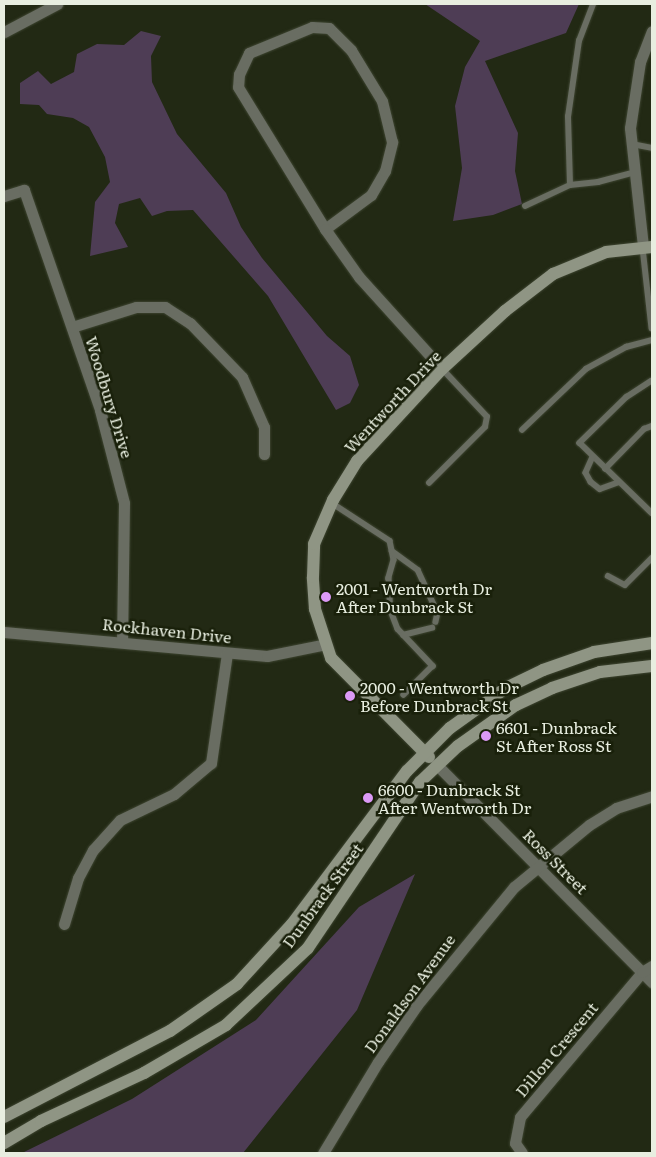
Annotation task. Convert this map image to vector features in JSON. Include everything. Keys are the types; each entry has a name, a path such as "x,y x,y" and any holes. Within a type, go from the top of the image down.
{"main road":[{"name":"Wentworth Drive","path":"436,764 354,684 331,658 315,609 314,544 332,503 357,460 442,370 505,311 553,274 606,252 647,246"},
{"name":"Dunbrack Street","path":"4,1118 170,1031 237,984 292,924 424,752 450,728 506,688 543,670 594,652 652,643"},
{"name":"Dunbrack Street","path":"4,1143 41,1121 144,1074 226,1025 308,948 436,764 516,705 552,688 600,672 652,666"}],"street":[{"path":"4,32 57,4"},
{"path":"325,229 371,195 385,171 392,142 382,101 351,50 329,28 312,28 249,53 239,74 238,87 325,229 359,277 442,370"},
{"path":"647,246 632,173 631,144 634,94 649,48 652,31"},
{"name":"Woodbury Drive","path":"4,196 24,190 100,410 124,503 122,641"},
{"path":"72,327 136,307 165,307 190,323 242,378 264,427 264,454"},
{"name":"Rockhaven Drive","path":"4,632 122,641 267,656 326,644"},
{"path":"64,924 78,878 93,850 120,820 174,794 211,763 227,653"},
{"name":"Ross Street","path":"436,764 652,982"},
{"name":"Donaldson Avenue","path":"323,1153 378,1062 417,1005 514,887 589,825 616,808 652,796"},
{"name":"Dillon Crescent","path":"522,1153 515,1142 520,1116 642,972 652,966"}],"lane":[{"path":"570,185 568,117 579,41 593,4"},
{"path":"631,144 652,148"},
{"path":"525,206 570,185 598,182 632,173"},
{"path":"647,246 652,328"},
{"path":"522,430 586,369 626,347 652,340"},
{"path":"429,483 485,427 487,417 442,370"},
{"path":"652,381 627,397 580,443 652,513"},
{"path":"605,468 644,429 652,426"},
{"path":"592,456 586,473 591,482 600,489 619,482"},
{"path":"332,503 390,541 392,551 390,611 403,635 433,666 404,695"},
{"path":"392,551 418,570 438,613 436,622"},
{"path":"608,576 625,585 652,558"},
{"path":"403,635 432,628"}],"shaded area":[{"path":"425,4 579,4 566,33 485,61 518,133 515,171 522,204 493,215 453,221 462,168 455,106 465,67 480,41"},
{"path":"141,31 161,36 151,56 152,82 177,134 226,193 241,227 262,258 327,336 350,356 359,385 350,403 336,410 268,296 193,210 167,211 152,216 140,198 119,204 115,223 128,247 90,256 95,202 110,182 105,157 89,127 73,118 47,114 39,105 20,104 20,83 38,71 51,84 74,72 77,54 97,44 124,45"},
{"path":"415,874 357,1010 243,1153 22,1153 132,1099 256,1020 359,907"}],"place":[{"name":"2001 - Wentworth Dr After Dunbrack St","path":"326,597"},
{"name":"2000 - Wentworth Dr Before Dunbrack St","path":"350,696"},
{"name":"6601 - Dunbrack St After Ross St","path":"486,736"},
{"name":"6600 - Dunbrack St After Wentworth Dr","path":"368,798"}]}
